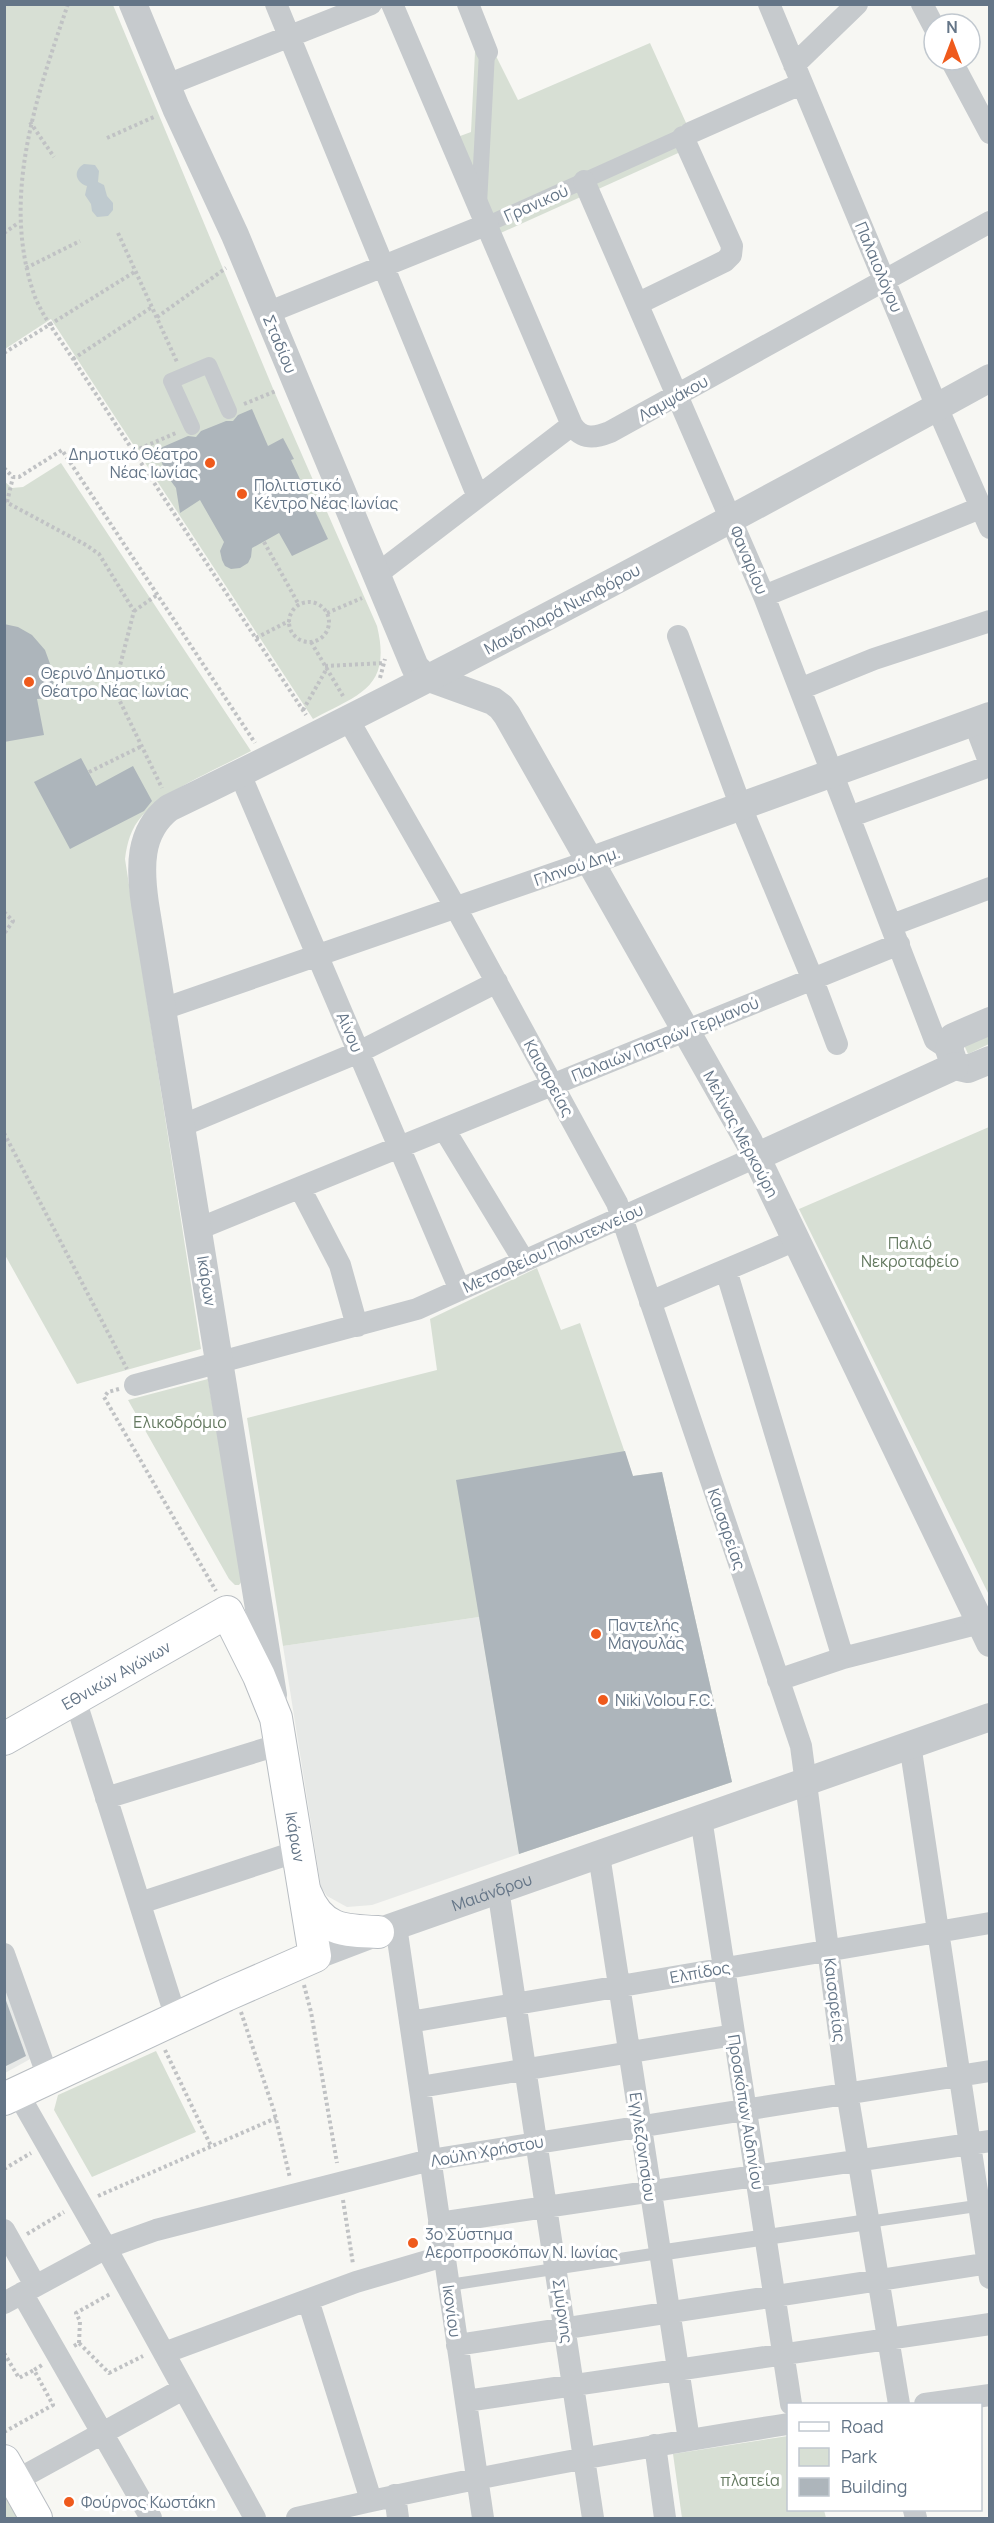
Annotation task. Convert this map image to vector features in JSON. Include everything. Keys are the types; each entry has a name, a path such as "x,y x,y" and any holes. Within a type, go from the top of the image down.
{"main road":[{"name":"Ικάρων","path":"227,1612 260,1676 279,1731 304,1888 306,1960"},
{"name":"Εθνικών Αγώνων","path":"4,1739 227,1612"},
{"path":"304,1888 312,1909 325,1922 340,1928 387,1929"},
{"name":"Μαιάνδρου","path":"11,2096 234,1991 306,1960"},
{"path":"10,2471 36,2518"}],"street":[{"name":"Σταδίου","path":"133,4 267,313 372,585 416,667 431,679"},
{"path":"276,4 478,497"},
{"path":"172,97 289,37 370,4"},
{"path":"372,585 478,497 572,425 392,4"},
{"path":"468,4 487,52 484,219"},
{"name":"Παλαιολόγου","path":"769,4 936,407 987,520"},
{"path":"797,75 856,4"},
{"path":"957,72 990,133"},
{"name":"Γρανικού","path":"267,313 384,266 484,219 584,181 687,135 797,75"},
{"path":"639,303 725,261 731,255 732,246 687,135"},
{"name":"Φαναρίου","path":"584,181 639,303 764,596 935,1040 952,1058"},
{"name":"Λαμψάκου","path":"572,425 579,435 599,436 678,396 884,279 990,222"},
{"path":"192,427 171,381 208,365 229,411"},
{"name":"Μανδηλαρά Νικηφόρου","path":"145,845 156,820 169,808 240,774 348,712 431,679 732,519 990,378"},
{"path":"764,596 987,520"},
{"path":"800,689 874,659 990,621"},
{"path":"678,636 741,807 837,1044"},
{"name":"Μελίνας Μερκούρη","path":"431,679 501,706 756,1157 985,1633"},
{"name":"Καισαρείας","path":"348,712 613,1193 801,1746 847,2092 899,2403"},
{"path":"849,817 990,765 982,719"},
{"name":"Γληνού Δημ.","path":"162,1009 590,861 833,775 982,719"},
{"name":"Αίνου","path":"240,774 460,1290"},
{"name":"Ικάρων","path":"145,845 141,875 279,1731"},
{"name":"Παλαιών Πατρών Γερμανού","path":"198,1229 684,1030 813,980 896,934 990,888"},
{"path":"181,1126 359,1052 496,982"},
{"path":"990,1021 953,1037 952,1058 968,1069 990,1060"},
{"name":"Μετσοβείου Πολυτεχνείου","path":"135,1385 417,1309 756,1157 952,1058"},
{"path":"444,1129 524,1261"},
{"path":"300,1188 340,1265 357,1326"},
{"path":"650,1302 796,1240"},
{"path":"726,1270 843,1658"},
{"path":"778,1680 843,1658 985,1633"},
{"path":"75,1699 140,1903 166,2023"},
{"name":"Μαιάνδρου","path":"306,1960 498,1889 990,1717"},
{"path":"106,1798 279,1731"},
{"path":"457,2344 879,2280 989,2268 979,2142 958,2075 910,1744"},
{"name":"Προσκόπων Αιδηνίου","path":"701,1818 791,2403"},
{"path":"140,1903 298,1851"},
{"name":"Εγγλεζονησίου","path":"599,1855 649,2192 689,2440"},
{"name":"Σμύρνης","path":"498,1889 593,2518"},
{"name":"Ελπίδος","path":"410,2022 990,1923"},
{"name":"Ικονίου","path":"387,1929 410,2022 483,2518"},
{"path":"4,1954 48,2077"},
{"path":"420,2087 734,2035"},
{"name":"Λούλη Χρήστου","path":"21,2294 106,2248 193,2219 430,2160 990,2071"},
{"path":"11,2096 80,2203 255,2518"},
{"path":"440,2223 979,2142"},
{"path":"659,2253 868,2222"},
{"path":"8,2236 21,2294 151,2518"},
{"path":"164,2353 356,2282 444,2256"},
{"path":"308,2300 371,2500"},
{"path":"466,2401 990,2324"},
{"path":"10,2471 103,2433 183,2389"},
{"path":"932,2403 990,2395"},
{"path":"297,2518 371,2500 584,2457 787,2424"},
{"path":"655,2445 663,2518"},
{"path":"395,2495 398,2518"}],"lane":[{"path":"868,2222 984,2205"},
{"path":"448,2285 659,2253"}],"path":[{"path":"68,4 30,122 18,190 18,223 26,268 35,297 50,324 312,723"},
{"path":"107,138 172,97"},
{"path":"30,122 54,157"},
{"path":"4,233 18,223"},
{"path":"118,233 183,376"},
{"path":"26,268 80,241"},
{"path":"157,317 227,268 231,278"},
{"path":"4,353 136,271"},
{"path":"73,359 152,307"},
{"path":"4,468 13,477 19,477 62,450 260,751"},
{"path":"13,477 6,501 99,554 134,611"},
{"path":"264,542 299,605"},
{"path":"327,614 372,585"},
{"path":"157,595 134,611 114,689 166,796"},
{"path":"311,642 325,634 329,624 327,614 315,603 299,605 293,610 289,621 291,632 295,637 311,642 348,712"},
{"path":"256,638 289,621"},
{"path":"376,682 385,663 385,656"},
{"path":"326,667 385,663"},
{"path":"303,710 326,667"},
{"path":"54,692 114,689"},
{"path":"89,771 142,746"},
{"path":"4,912 13,921 4,934"},
{"path":"4,1133 135,1385"},
{"path":"104,1396 227,1612"},
{"path":"306,1960 311,2012 356,2282"},
{"path":"234,1991 276,2118 294,2193"},
{"path":"166,2023 211,2146"},
{"path":"8,2236 276,2118"},
{"path":"4,2169 40,2149"},
{"path":"79,2343 80,2321 76,2313 126,2285"},
{"path":"4,2353 19,2378 34,2370"}],"shaded area":[{"path":"84,164 95,165 99,171 98,182 104,185 107,196 113,203 113,210 108,216 97,217 92,211 91,204 85,195 87,186 80,182 77,176 78,169"},
{"path":"479,1617 519,1854 372,1905 347,1907 327,1896 321,1887 283,1646"},
{"path":"4,1980 32,2058 5,2073 4,2073"}],"green space":[{"path":"5,5 113,5 274,391 377,626 380,663 375,676 357,695 313,719 51,319 5,349"},
{"path":"650,43 696,145 494,236 452,139 471,132 475,52 495,54 518,100"},
{"path":"61,463 251,751 178,788 152,806 132,831 125,859 201,1349 77,1384 5,1255 4,481 12,488 23,487"},
{"path":"989,1034 989,1044 968,1054 964,1045"},
{"name":"Παλιό Νεκροταφείο","path":"989,1127 989,1595 799,1209"},
{"path":"537,1268 561,1330 580,1323 633,1476 662,1472 732,1782 519,1854 479,1617 283,1646 247,1418 437,1370 430,1319"},
{"name":"Ελικοδρόμιο","path":"208,1379 242,1581 239,1585 235,1585 229,1579 128,1400"},
{"path":"156,2051 196,2132 92,2177 54,2110 58,2095"},
{"name":"πλατεία","path":"787,2436 787,2511 824,2511 826,2518 682,2518 673,2454"},
{"path":"5,2491 19,2518 5,2518"}],"building":[{"name":"Πολιτιστικό Κέντρο Νέας Ιωνίας","path":"252,409 268,446 283,438 328,539 292,556 279,533 252,548 248,563 240,568 231,569 225,566 222,560 220,551 224,542 200,500 180,513 176,488 165,473 158,449 188,436 196,437 201,431 226,421 233,421 238,415"},
{"name":"Θερινό Δημοτικό Θέατρο Νέας Ιωνίας","path":"4,624 18,627 32,635 45,650 53,672 54,698 37,699 44,735 4,742"},
{"path":"81,758 96,786 133,766 152,801 144,811 70,849 34,782"},
{"name":"Παντελής Μαγουλάς","path":"625,1451 633,1476 662,1472 732,1782 519,1854 456,1480"},
{"path":"4,1995 26,2056 4,2067"}],"place":[{"name":"Δημοτικό Θέατρο Νέας Ιωνίας","path":"210,463"},
{"name":"Πολιτιστικό Κέντρο Νέας Ιωνίας","path":"242,494"},
{"name":"Θερινό Δημοτικό Θέατρο Νέας Ιωνίας","path":"29,682"},
{"name":"Παντελής Μαγουλάς","path":"596,1634"},
{"name":"Niki Volou F.C.","path":"603,1700"},
{"name":"3ο Σύστημα Αεροπροσκόπων Ν. Ιωνίας","path":"413,2243"},
{"name":"Φούρνος Κωστάκη","path":"69,2502"}]}
